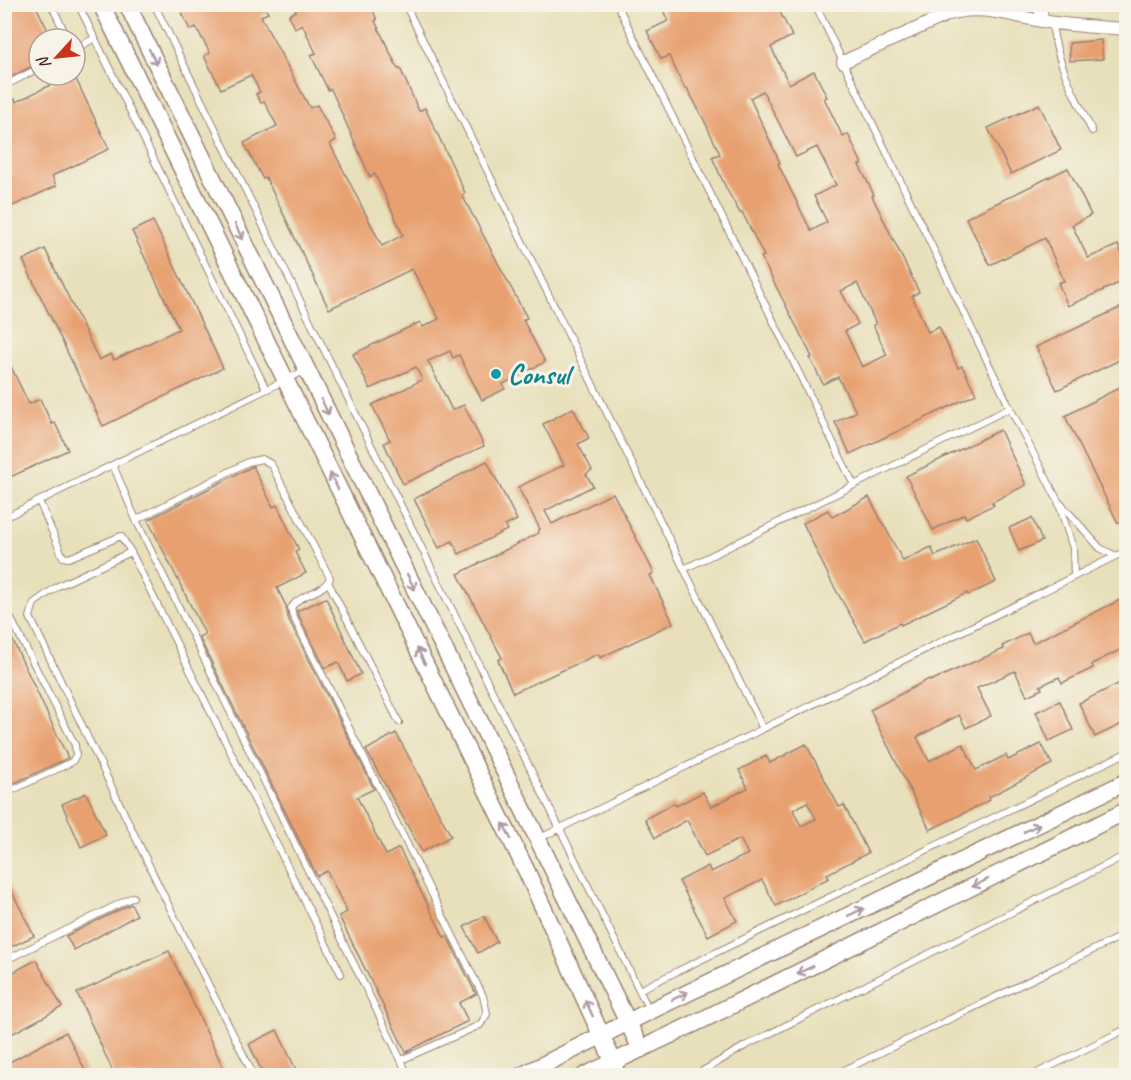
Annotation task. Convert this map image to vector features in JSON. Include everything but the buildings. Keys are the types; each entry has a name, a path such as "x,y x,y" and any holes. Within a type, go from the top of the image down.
{"street":[{"path":"101,4 527,872 616,1068"},
{"path":"127,4 641,1049"},
{"path":"1040,4 1047,22"},
{"path":"843,62 962,9 1009,14 1047,22 1126,29"},
{"path":"521,1076 650,1011 1126,782"},
{"path":"584,1076 616,1068 641,1049 1126,811"},
{"path":"527,872 549,861"}],"lane":[{"path":"51,4 62,27"},
{"path":"78,4 266,389"},
{"path":"154,4 650,1011"},
{"path":"405,4 764,729"},
{"path":"617,4 854,485"},
{"path":"815,4 1010,408 1059,501 1073,548 1074,576"},
{"path":"1047,22 1062,69 1092,131"},
{"path":"87,43 95,38"},
{"path":"4,86 27,74"},
{"path":"4,518 307,369"},
{"path":"684,569 1010,408"},
{"path":"136,520 248,462 262,459 271,464 330,578 325,586 296,601 291,608 293,616 483,996 487,1014 480,1025 401,1060"},
{"path":"113,465 136,520 408,1076"},
{"path":"39,501 63,556 69,558 121,536 341,974"},
{"path":"1059,501 1100,548 1116,556"},
{"path":"538,839 1126,551"},
{"path":"131,552 58,586 34,603 30,616 148,863 254,1076"},
{"path":"328,582 399,722"},
{"path":"4,605 75,745 76,755 72,762 4,794"},
{"path":"640,989 1126,753"},
{"path":"694,1076 744,1046 1126,855"},
{"path":"4,961 133,897"},
{"path":"832,1076 1126,934"},
{"path":"1031,1076 1126,1029"}],"place":[{"name":"Consul","path":"496,374"}]}
